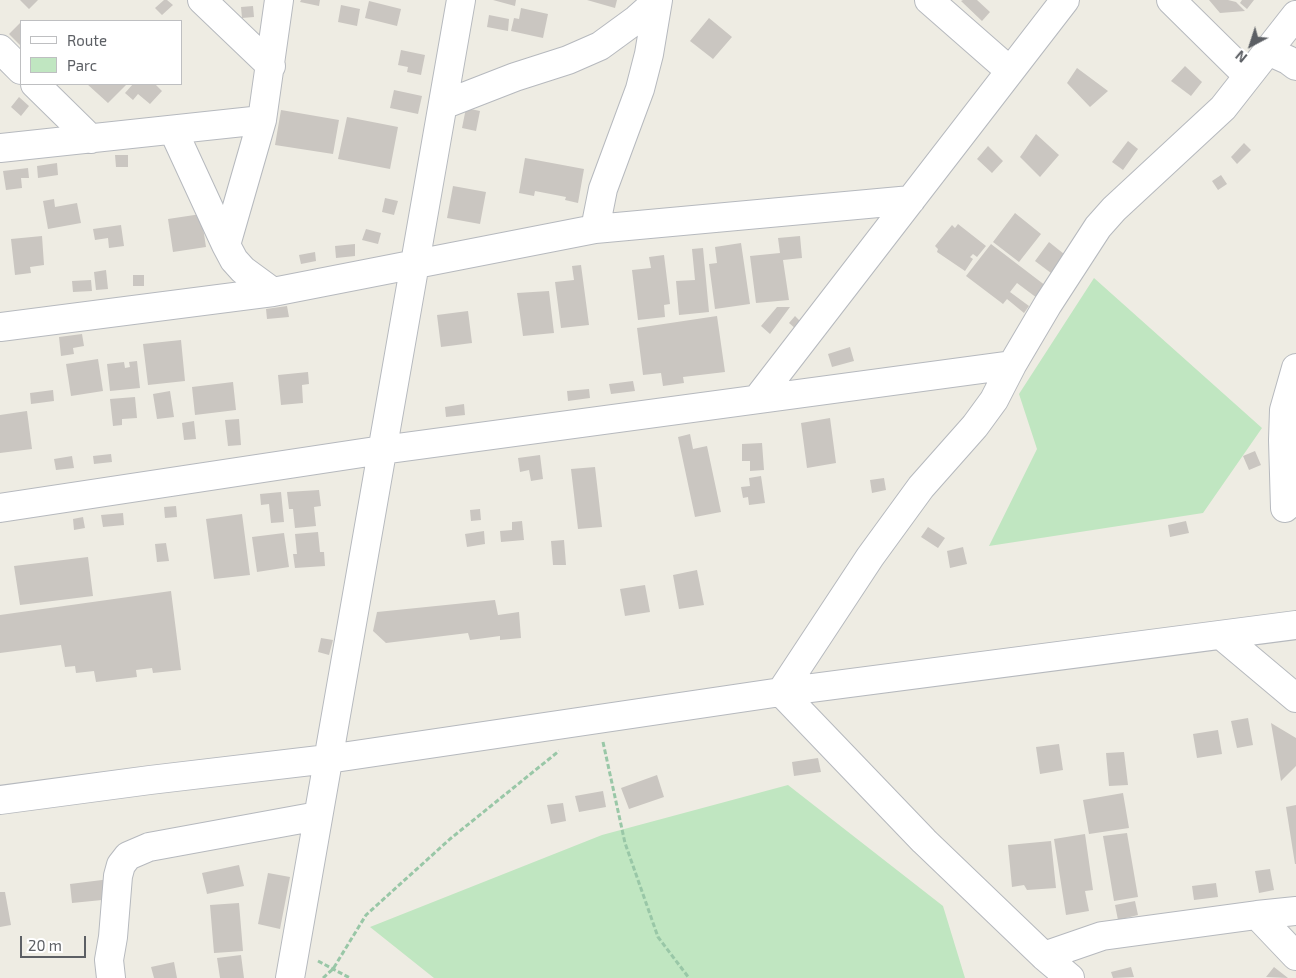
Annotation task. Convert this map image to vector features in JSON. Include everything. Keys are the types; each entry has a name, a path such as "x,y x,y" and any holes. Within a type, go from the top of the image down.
{"street":[{"path":"202,0 271,66"},
{"path":"226,245 262,120 279,0"},
{"path":"290,978 461,0"},
{"path":"929,0 1010,71"},
{"path":"758,398 1065,0"},
{"path":"1172,0 1248,76"},
{"path":"443,105 515,77 568,60 600,46 658,1"},
{"path":"595,229 603,189 630,117 649,54 658,1"},
{"path":"781,692 870,557 920,488 975,426 994,400 1048,304 1098,227 1114,209 1223,108 1296,15"},
{"path":"600,46 621,46 649,54"},
{"path":"0,49 20,69"},
{"path":"1268,51 1288,60 1296,66"},
{"path":"36,85 91,140"},
{"path":"0,148 91,140 262,120"},
{"path":"173,130 234,260 243,270 273,292"},
{"path":"0,327 273,292 595,229 911,200"},
{"path":"0,508 382,450 1012,365"},
{"path":"1286,508 1283,440 1284,410 1296,368"},
{"path":"0,800 328,759 781,692 1296,625"},
{"path":"1221,636 1296,698"},
{"path":"781,692 924,841 1069,978 1102,936"},
{"path":"111,978 109,960 113,937 118,876 121,865 128,856 149,846 318,816"},
{"path":"1044,956 1102,936 1296,911"},
{"path":"1257,915 1296,956"}],"path":[{"path":"598,719 625,843 658,937 689,978"},
{"path":"323,978 333,968 366,915 450,838 566,744"},
{"path":"295,949 350,978"}],"green space":[{"path":"1094,278 1262,428 1203,513 989,546 1037,449 1019,394"},
{"path":"788,785 943,906 965,978 434,978 370,927 602,835"}],"building":[{"path":"20,0 38,0 29,9"},
{"path":"164,0 173,5 162,15 155,8"},
{"path":"301,0 320,0 319,6 300,2"},
{"path":"493,0 516,0 515,6"},
{"path":"587,0 617,0 615,8"},
{"path":"977,0 990,12 982,21 961,1"},
{"path":"1209,0 1236,2 1245,11 1220,13"},
{"path":"1242,0 1254,0 1247,9 1240,3"},
{"path":"369,1 401,9 397,26 365,18"},
{"path":"341,5 360,9 357,26 338,22"},
{"path":"253,6 254,17 242,18 241,7"},
{"path":"521,8 548,14 543,38 511,31 514,18 519,19"},
{"path":"489,15 509,19 508,31 487,27"},
{"path":"709,18 732,37 713,59 690,41"},
{"path":"20,23 20,45 9,34"},
{"path":"401,50 425,55 421,75 407,72 408,67 398,65"},
{"path":"1185,66 1202,82 1191,96 1171,81"},
{"path":"1077,68 1108,91 1090,107 1067,83"},
{"path":"88,85 126,85 108,103"},
{"path":"132,85 156,85 162,91 150,104 138,94 133,100 125,93"},
{"path":"394,90 422,96 418,114 390,108"},
{"path":"19,97 29,106 21,116 11,107"},
{"path":"466,108 480,111 476,131 462,128"},
{"path":"281,110 339,120 333,154 275,145"},
{"path":"347,117 398,127 390,169 338,159"},
{"path":"1036,134 1059,155 1040,177 1020,157"},
{"path":"1128,141 1138,149 1123,170 1112,162"},
{"path":"1244,143 1251,150 1237,164 1231,157"},
{"path":"988,146 1003,161 992,173 977,159"},
{"path":"115,155 128,155 128,167 116,167"},
{"path":"525,158 584,169 578,203 565,200 566,197 535,191 534,196 519,193"},
{"path":"57,163 58,175 38,178 37,166"},
{"path":"28,168 29,178 21,178 22,188 6,190 3,171"},
{"path":"1221,175 1227,184 1218,190 1212,181"},
{"path":"453,186 486,192 480,224 447,218"},
{"path":"385,198 398,201 394,215 382,212"},
{"path":"54,199 55,207 77,203 81,223 48,229 43,201"},
{"path":"1015,213 1041,234 1019,262 993,242"},
{"path":"201,214 206,247 173,252 168,219"},
{"path":"958,224 986,246 977,257 973,254 970,257 973,259 965,271 937,252 938,249 935,246 952,225 955,228"},
{"path":"121,225 124,246 109,248 108,238 95,240 93,229"},
{"path":"366,229 381,233 378,244 362,240"},
{"path":"42,236 44,265 30,267 31,273 15,275 11,239"},
{"path":"800,236 802,258 783,260 789,300 756,303 750,256 780,253 778,238"},
{"path":"1049,242 1069,258 1055,276 1035,261"},
{"path":"741,243 750,304 715,309 709,264 717,263 715,247"},
{"path":"355,244 355,256 336,258 335,246"},
{"path":"991,244 1046,286 1037,298 1017,283 1010,292 1029,306 1024,313 1007,299 1003,304 966,276"},
{"path":"703,248 709,312 679,315 676,281 695,280 692,249"},
{"path":"315,252 316,261 301,264 299,255"},
{"path":"664,255 670,304 664,305 665,317 638,320 632,270 651,268 649,257"},
{"path":"581,265 589,325 561,328 555,282 574,280 572,266"},
{"path":"106,270 108,289 96,290 94,272"},
{"path":"133,275 144,275 144,286 133,286"},
{"path":"91,280 92,291 73,292 72,281"},
{"path":"549,291 554,333 523,336 517,293"},
{"path":"287,306 289,317 267,319 266,309"},
{"path":"777,307 790,307 770,334 761,326"},
{"path":"468,311 472,343 441,347 437,315"},
{"path":"717,316 725,372 683,377 684,383 663,386 661,373 643,375 637,328"},
{"path":"795,316 802,323 796,329 789,323"},
{"path":"82,334 84,346 73,348 74,354 61,356 59,337"},
{"path":"181,340 185,381 148,385 143,344"},
{"path":"850,347 854,361 832,367 828,354"},
{"path":"98,359 103,391 71,396 66,364"},
{"path":"137,361 140,388 110,391 107,364 124,362 125,368 130,367 129,362"},
{"path":"308,372 309,384 302,385 303,403 281,405 278,375"},
{"path":"633,381 635,391 611,394 609,384"},
{"path":"233,382 236,410 195,415 192,387"},
{"path":"589,389 590,398 568,401 567,391"},
{"path":"53,390 54,401 31,404 30,393"},
{"path":"170,391 174,417 157,419 153,394"},
{"path":"135,397 137,418 122,419 122,425 113,426 110,399"},
{"path":"464,404 465,415 446,417 445,407"},
{"path":"27,411 32,449 0,453 0,415"},
{"path":"830,418 836,463 807,468 801,423"},
{"path":"239,419 241,445 228,446 225,420"},
{"path":"194,421 196,439 184,440 182,423"},
{"path":"690,434 693,449 707,446 721,512 695,517 678,437"},
{"path":"762,443 764,470 750,471 750,461 742,461 742,444"},
{"path":"1255,451 1261,465 1249,470 1243,456"},
{"path":"111,454 112,462 94,464 93,456"},
{"path":"540,455 543,479 531,481 529,470 520,472 518,458"},
{"path":"72,456 74,468 56,470 54,459"},
{"path":"595,467 602,527 578,529 571,469"},
{"path":"761,476 765,503 749,505 748,497 743,498 741,487 750,486 749,478"},
{"path":"884,478 886,490 872,493 870,480"},
{"path":"319,490 321,506 314,507 316,526 295,528 293,509 289,509 287,492"},
{"path":"281,492 284,522 271,523 269,504 261,505 260,494"},
{"path":"176,506 177,517 165,518 164,507"},
{"path":"480,509 481,520 471,521 470,510"},
{"path":"123,513 124,525 103,527 101,515"},
{"path":"242,514 250,575 214,579 206,519"},
{"path":"83,517 85,528 74,530 73,519"},
{"path":"522,521 524,540 501,542 500,531 512,530 512,522"},
{"path":"1186,521 1189,533 1170,537 1168,525"},
{"path":"928,527 945,538 938,548 921,537"},
{"path":"484,531 485,544 467,547 465,534"},
{"path":"318,532 320,552 324,552 325,566 295,568 293,554 297,554 295,534"},
{"path":"284,533 289,567 257,572 252,537"},
{"path":"564,540 566,565 553,565 551,541"},
{"path":"166,543 169,561 157,562 155,544"},
{"path":"963,547 967,564 950,568 947,551"},
{"path":"88,557 93,596 20,605 14,566"},
{"path":"697,570 704,605 679,609 673,575"},
{"path":"645,585 650,612 625,616 620,589"},
{"path":"171,591 181,670 153,673 152,668 136,670 137,677 96,682 94,671 76,673 75,666 65,667 61,645 0,653 0,615"},
{"path":"495,600 498,615 519,612 521,638 500,640 500,636 470,640 468,633 386,643 373,631 377,612"},
{"path":"321,638 333,640 329,655 318,652"},
{"path":"1248,718 1253,745 1237,748 1231,721"},
{"path":"1271,723 1296,738 1296,766 1281,781"},
{"path":"1218,730 1222,754 1197,758 1193,734"},
{"path":"1059,744 1063,770 1040,774 1036,747"},
{"path":"1124,752 1128,785 1109,786 1106,753"},
{"path":"818,758 821,772 794,776 792,762"},
{"path":"657,775 664,797 629,809 621,788"},
{"path":"603,791 606,807 579,812 575,796"},
{"path":"1123,793 1129,828 1089,834 1083,800"},
{"path":"563,803 566,821 551,824 547,805"},
{"path":"1296,805 1296,864 1295,864 1286,807"},
{"path":"1127,833 1138,897 1114,901 1103,836"},
{"path":"1085,834 1093,890 1085,891 1089,911 1066,915 1054,839"},
{"path":"1051,841 1056,888 1027,890 1024,885 1012,887 1008,845"},
{"path":"239,865 244,886 207,894 202,873"},
{"path":"1270,869 1274,890 1259,893 1255,871"},
{"path":"268,873 290,877 280,929 258,924"},
{"path":"110,879 112,899 72,903 70,884"},
{"path":"1216,883 1218,897 1194,900 1192,886"},
{"path":"0,892 5,892 11,925 0,927"},
{"path":"1135,901 1138,915 1118,920 1115,905"},
{"path":"239,903 243,951 214,953 210,905"},
{"path":"241,955 244,978 220,978 217,958"},
{"path":"174,962 177,978 154,978 151,967"},
{"path":"1131,967 1134,977 1113,978 1111,972"},
{"path":"1274,967 1288,978 1266,977"}]}
